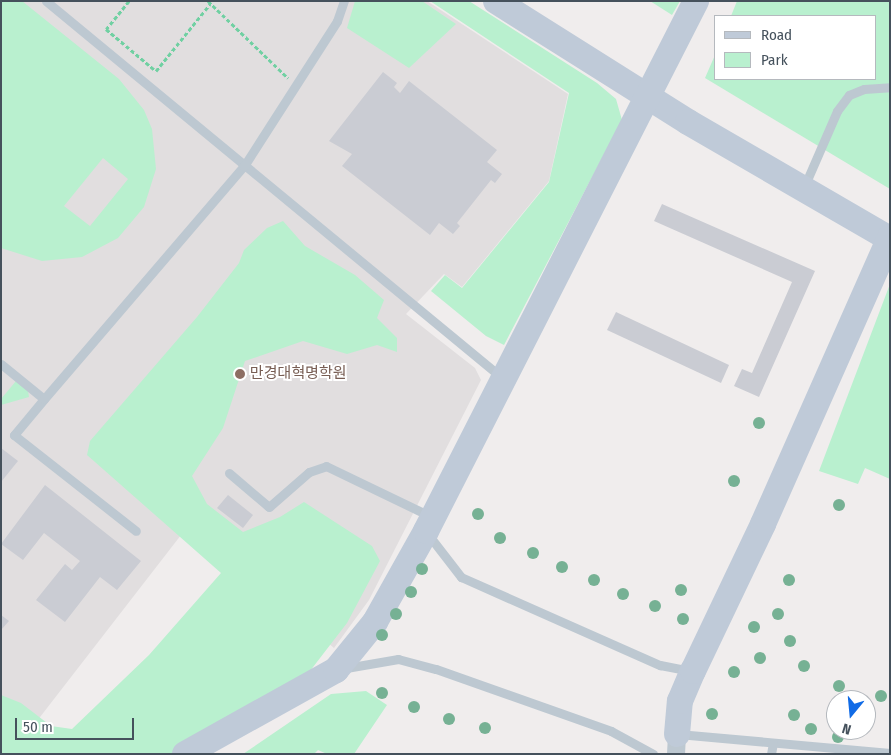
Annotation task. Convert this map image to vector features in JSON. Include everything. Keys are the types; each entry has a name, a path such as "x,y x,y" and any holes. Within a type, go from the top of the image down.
{"street":[{"path":"496,1 650,95 688,122 889,238 763,524 692,671 680,700 676,744"},
{"path":"184,754 336,670 375,622 429,524 504,379 650,95 696,1"}],"lane":[{"path":"46,1 504,379"},
{"path":"136,531 14,435 244,166 337,21 344,1"},
{"path":"803,189 837,111 849,95 864,89 890,87"},
{"path":"1,364 44,399"},
{"path":"229,473 269,507 309,472 326,466 429,524 461,577 660,665 692,671"},
{"path":"336,670 398,659 436,669 611,731 653,754"},
{"path":"771,754 773,743"},
{"path":"676,744 773,743 890,753"}],"path":[{"path":"129,1 106,29 156,71 209,2 296,85"}],"shaded area":[{"name":"만경대혁명학원","path":"1,1 427,1 568,94 549,181 462,287 444,274 406,314 475,368 481,380 369,600 334,648 188,526 30,730 1,736"}],"green space":[{"path":"1,1 22,1 119,79 144,110 152,129 156,169 144,207 118,238 82,257 42,261 1,248","holes":["103,158 128,179 90,226 64,206"]},
{"path":"355,1 422,1 456,24 409,68 347,28"},
{"path":"430,1 469,1 597,83 616,99 622,120 504,345 486,336 431,291 445,275 462,288 549,182 569,93"},
{"path":"650,1 680,1 672,15"},
{"path":"737,1 890,1 890,189 705,78 714,57 714,80 876,80 876,15 731,15"},
{"path":"283,221 305,246 355,275 384,300 377,318 397,338 397,352 377,345 347,354 303,341 245,361 223,428 192,476 207,504 243,532 280,517 304,502 372,546 380,561 347,623 310,671 177,754 1,754 1,695 21,703 51,726 72,729 149,655 221,573 87,455 90,441 197,317 239,263 244,250 267,228"},
{"path":"890,284 890,479 865,468 858,484 819,471"},
{"path":"16,381 28,391 29,397 1,405 1,399"},
{"path":"366,691 387,705 354,754 327,754 318,750 314,754 243,754 331,694"}],"building":[{"path":"383,72 397,83 394,87 400,93 409,81 497,150 487,162 502,174 495,183 491,180 457,223 460,226 453,234 439,223 430,235 342,166 352,154 329,141"},
{"path":"662,204 815,271 759,397 734,386 742,369 752,373 792,282 654,221"},
{"path":"616,312 729,365 721,383 607,330"},
{"path":"1,448 18,461 1,482"},
{"path":"45,485 141,561 117,590 100,577 65,622 36,600 65,564 72,570 80,561 44,533 23,560 1,544"},
{"path":"228,495 253,515 243,528 217,508"},
{"path":"1,615 9,621 1,630"}],"place":[{"name":"만경대혁명학원","path":"240,374"}]}
